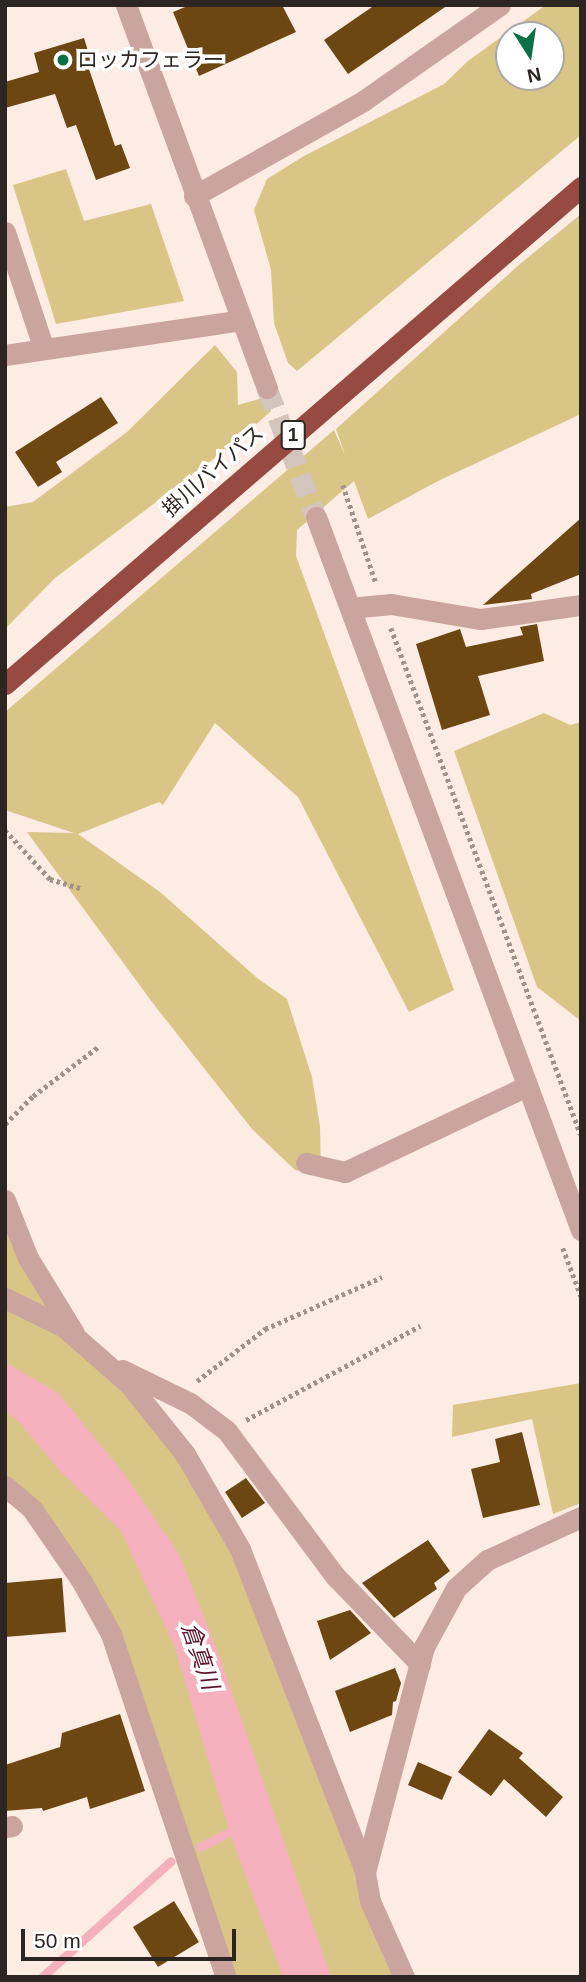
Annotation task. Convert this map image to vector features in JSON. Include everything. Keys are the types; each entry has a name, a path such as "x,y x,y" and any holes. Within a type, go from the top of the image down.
{"highway":[{"name":"掛川バイパス","path":"5,684 581,187"}],"street":[{"path":"126,5 194,196 267,388"},
{"path":"194,196 363,101 500,5"},
{"path":"5,232 44,349"},
{"path":"5,355 242,320"},
{"path":"316,517 581,1230"},
{"path":"350,608 383,605 481,619 581,605"},
{"path":"306,1164 345,1172 527,1086"},
{"path":"5,1200 28,1258 79,1340"},
{"path":"5,1298 64,1327 129,1384 185,1454 240,1549 365,1872 370,1901 404,1977"},
{"path":"101,1360 177,1397 227,1431 336,1577 420,1664"},
{"path":"5,1486 32,1509 81,1580 111,1634 226,1977"},
{"path":"365,1872 424,1647 456,1588 487,1560 581,1517"}],"path":[{"path":"343,485 383,605 581,1135"},
{"path":"5,830 50,879 82,889"},
{"path":"5,1124 33,1096 99,1046"},
{"path":"177,1397 265,1329 382,1277"},
{"path":"227,1431 420,1326"}],"shaded area":[{"path":"546,5 581,5 581,135 297,371 288,363 274,323 271,270 254,210 267,179 304,156 444,84 468,61 495,42 495,91 565,91 565,21 524,21"},
{"path":"66,169 84,221 151,204 184,301 56,324 13,185"},
{"path":"581,214 581,414 438,481 368,519 354,481 297,530 296,556 454,990 409,1012 298,797 215,723 163,805 159,802 78,834 160,892 257,978 287,999 312,1077 320,1126 321,1175 295,1170 252,1129 155,1006 27,832 74,833 5,810 5,712 334,430 345,455 336,429 520,264"},
{"path":"215,345 237,372 238,405 267,397 271,411 240,439 55,578 5,629 5,507 33,502 127,432"},
{"path":"544,713 570,725 581,722 581,1021 537,987 454,751"},
{"path":"5,1222 52,1310 5,1288"},
{"path":"5,1303 64,1327 167,1431 257,1591 398,1977 226,1977 111,1634 5,1486"},
{"path":"581,1383 581,1503 553,1514 532,1419 452,1437 453,1405"}],"water":[{"name":"倉真川","path":"5,1362 58,1393 125,1475 179,1554 218,1652 331,1977 283,1977 230,1833 175,1648 121,1531 60,1471 20,1423 5,1411"}],"building":[{"path":"190,5 282,5 296,32 199,76 173,12"},
{"path":"375,5 448,5 348,74 324,40"},
{"path":"84,38 93,67 89,69 115,146 121,144 130,168 96,180 76,125 67,128 55,94 5,108 5,82 39,72 34,53"},
{"path":"101,397 118,423 56,462 62,472 38,487 15,452"},
{"path":"581,518 581,574 531,594 532,599 483,605"},
{"path":"537,624 544,661 478,676 490,715 442,730 416,644 460,629 466,647 523,635 520,627"},
{"path":"522,1432 540,1505 483,1518 471,1469 500,1462 495,1439"},
{"path":"246,1478 265,1503 242,1518 225,1492"},
{"path":"428,1540 450,1571 434,1583 437,1589 394,1618 362,1583"},
{"path":"62,1578 66,1632 5,1637 5,1583"},
{"path":"350,1610 371,1633 330,1660 317,1621"},
{"path":"395,1668 401,1683 396,1701 393,1702 392,1715 350,1732 335,1691"},
{"path":"120,1714 145,1791 90,1809 87,1797 43,1811 42,1808 5,1811 5,1765 60,1747 62,1733"},
{"path":"489,1729 523,1753 519,1758 563,1797 546,1817 504,1779 491,1796 458,1772"},
{"path":"418,1762 452,1777 442,1800 408,1785"},
{"path":"174,1901 199,1942 158,1967 133,1927"}],"waterway":[{"path":"200,1847 239,1827"},
{"path":"42,1977 171,1861"}],"tunnel":[{"path":"267,388 316,517"}],"place":[{"name":"ロッカフェラー","path":"63,60"}]}
